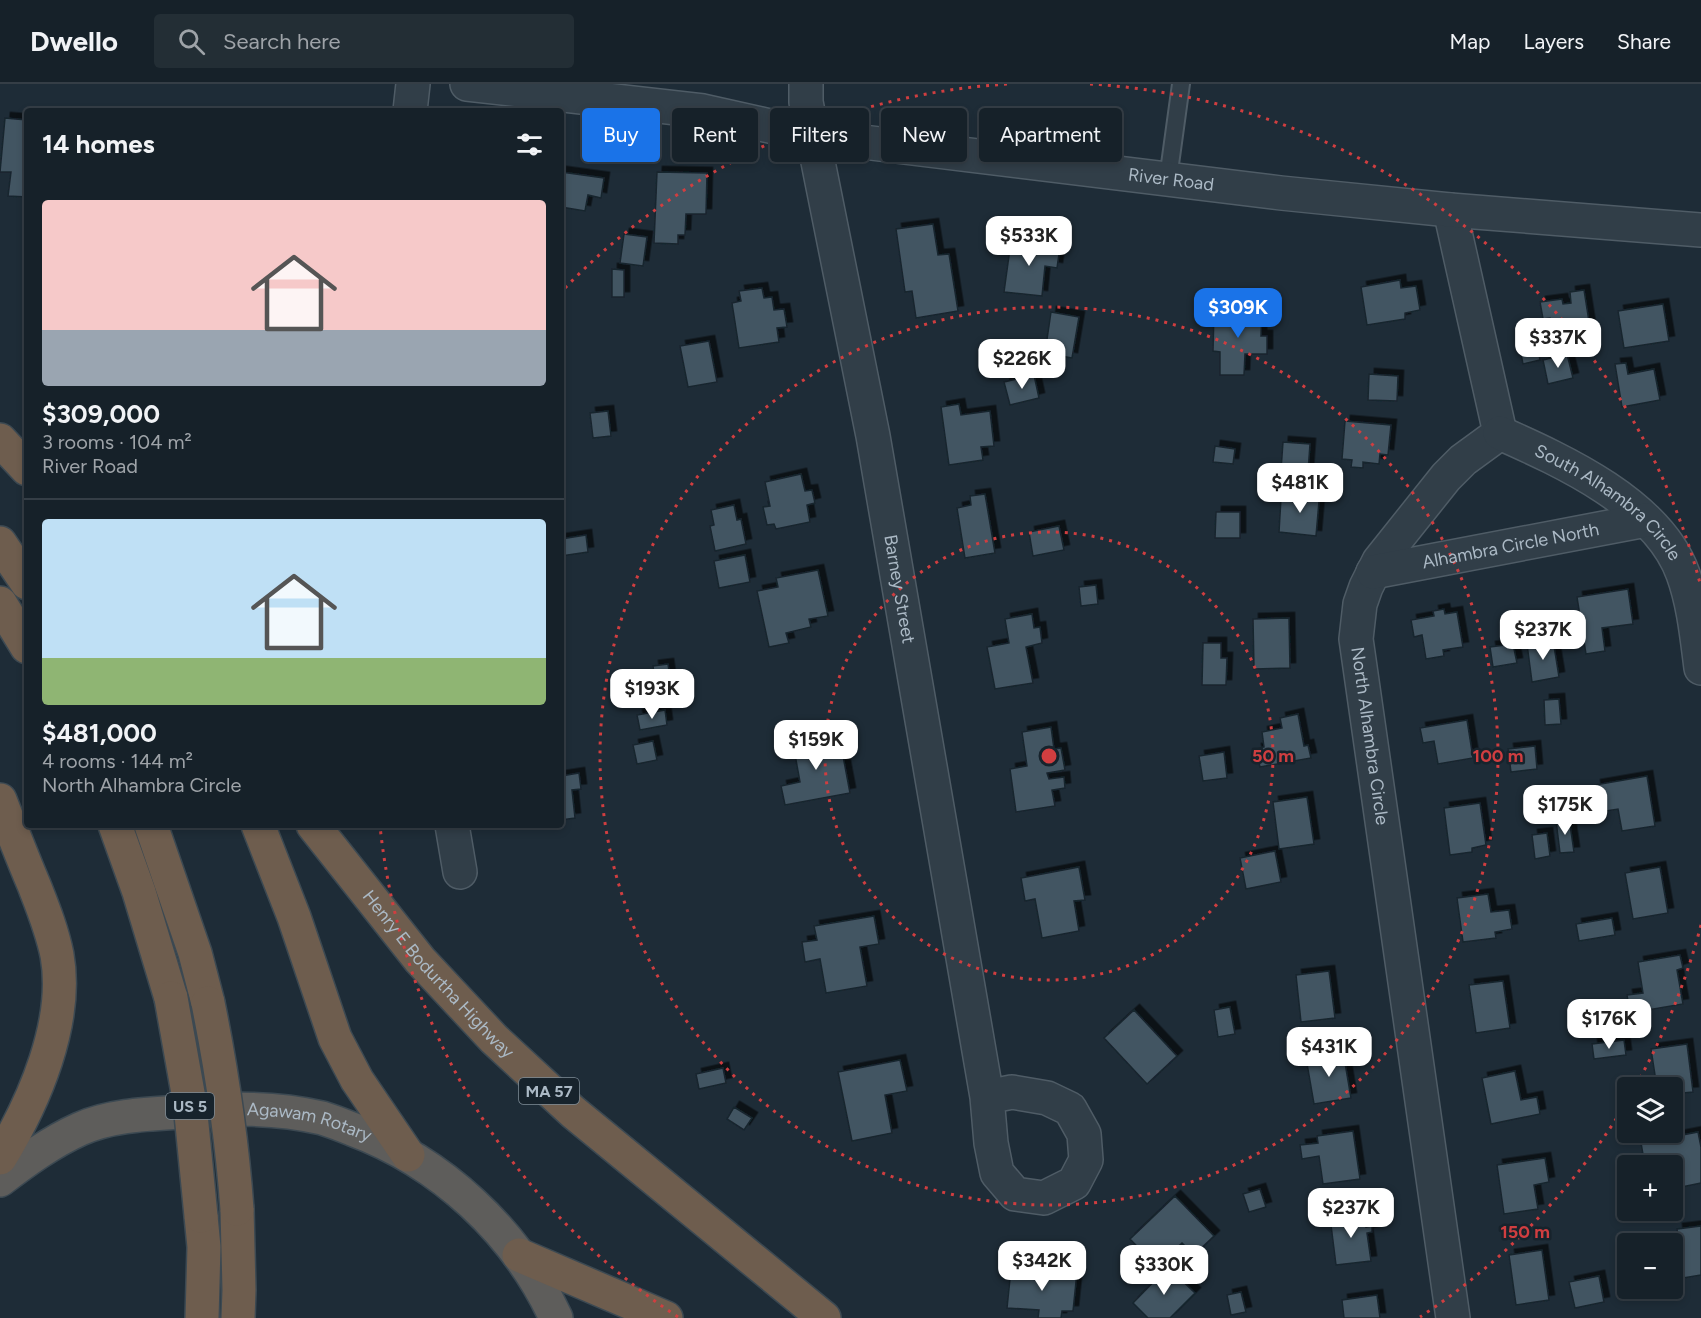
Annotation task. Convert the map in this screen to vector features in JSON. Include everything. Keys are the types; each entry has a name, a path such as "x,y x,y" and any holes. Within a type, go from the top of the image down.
{"highway":[{"path":"0,440 24,466"},
{"path":"0,543 24,579"},
{"path":"0,603 24,642"},
{"path":"0,800 51,930 57,956 59,985 56,1017 40,1075 27,1109 0,1158"},
{"name":"US 5","path":"115,828 142,902 171,998 190,1104 204,1247 202,1318"},
{"name":"US 5","path":"152,828 195,953 208,1003 222,1076 233,1156 237,1209 238,1318"},
{"path":"259,828 294,916 335,1038 357,1080 408,1155"},
{"name":"Henry E Bodurtha Highway","path":"315,828 420,960 494,1039 573,1113 824,1318"},
{"name":"Agawam Rotary","path":"0,1180 44,1149 92,1125 125,1118 225,1108 259,1109 324,1119 364,1133 408,1155 468,1199 519,1255 537,1282 556,1318"},
{"path":"519,1255 666,1318"}],"street":[{"path":"410,108 413,84"},
{"name":"River Road","path":"467,84 703,111 770,126"},
{"name":"Barney Street","path":"806,84 807,108"},
{"name":"River Road","path":"869,143 1450,210 1701,230"},
{"name":"Barney Street","path":"819,162 873,436 987,1097"},
{"path":"1450,210 1500,433"},
{"name":"South Alhambra Circle","path":"1500,433 1589,478 1646,520 1667,544 1683,573 1693,608 1701,668"},
{"name":"North Alhambra Circle","path":"1453,1318 1356,639 1360,604 1366,587 1373,572 1396,538 1446,477 1463,460 1500,433"},
{"name":"Alhambra Circle North","path":"1373,572 1646,520"},
{"path":"453,828 460,872"}],"lane":[{"path":"1167,179 1181,84"}],"building":[{"path":"5,118 24,120 24,197 8,196 11,172 0,172"},
{"path":"564,172 604,178 601,198 588,195 585,211 564,208"},
{"path":"657,172 707,173 706,214 686,214 685,235 678,235 678,244 654,243"},
{"path":"933,224 938,255 949,254 958,311 916,318 912,291 905,292 896,229"},
{"path":"624,234 647,237 643,266 620,263"},
{"path":"1011,241 1060,247 1057,268 1045,266 1042,296 1004,292"},
{"path":"612,269 624,270 624,297 612,297"},
{"path":"1400,280 1401,288 1416,286 1420,310 1405,313 1405,319 1367,325 1361,287"},
{"path":"762,288 764,298 772,297 774,310 784,309 787,327 777,328 779,342 739,348 732,303 741,301 739,291"},
{"path":"1584,290 1590,328 1552,333 1550,318 1543,319 1540,302 1562,299 1563,304 1571,303 1570,292"},
{"path":"1663,304 1669,341 1624,348 1618,311"},
{"path":"1214,311 1262,312 1261,336 1267,336 1267,354 1245,354 1244,375 1220,375 1220,352 1213,351"},
{"path":"1051,312 1079,317 1072,358 1045,353"},
{"path":"1536,340 1540,360 1523,364 1519,344"},
{"path":"709,341 717,382 688,387 680,346"},
{"path":"1567,354 1573,378 1548,384 1543,360"},
{"path":"1626,363 1628,374 1654,369 1660,400 1622,407 1615,364"},
{"path":"1369,374 1398,376 1397,401 1368,400"},
{"path":"1034,375 1039,398 1010,405 1004,382"},
{"path":"959,404 961,415 990,411 994,446 981,447 983,460 949,465 941,407"},
{"path":"608,411 611,436 593,438 590,413"},
{"path":"1345,421 1391,425 1388,455 1380,454 1379,464 1363,462 1363,468 1351,467 1352,460 1342,459"},
{"path":"1283,442 1310,444 1308,472 1281,470"},
{"path":"1215,446 1235,449 1233,464 1213,462"},
{"path":"801,474 805,491 812,490 815,503 807,505 810,522 776,529 774,524 767,525 763,507 770,506 765,482"},
{"path":"1302,488 1320,490 1316,536 1279,532 1281,498 1301,500"},
{"path":"985,494 995,553 965,558 957,508 971,505 970,496"},
{"path":"734,505 737,520 741,519 746,544 715,551 710,526 714,525 711,510"},
{"path":"1216,512 1240,512 1240,538 1215,538"},
{"path":"1059,526 1064,550 1033,556 1029,532"},
{"path":"586,535 588,552 564,556 564,539"},
{"path":"745,555 750,582 719,588 714,561"},
{"path":"818,570 828,616 809,619 811,627 786,633 789,643 769,647 757,591 778,587 776,578"},
{"path":"1096,585 1098,604 1081,606 1079,587"},
{"path":"1628,589 1633,624 1602,628 1605,651 1586,654 1577,597"},
{"path":"1444,609 1445,614 1457,612 1463,647 1443,650 1444,656 1426,659 1422,635 1414,637 1411,620 1434,616 1433,611"},
{"path":"1032,614 1034,628 1040,627 1042,643 1026,647 1033,683 995,689 987,647 1009,643 1005,619"},
{"path":"1289,618 1290,668 1254,669 1253,619"},
{"path":"1553,640 1559,677 1532,682 1527,644"},
{"path":"1203,643 1221,643 1221,658 1227,658 1226,685 1202,685"},
{"path":"1513,644 1517,663 1493,667 1490,647"},
{"path":"668,664 671,685 656,688 653,666"},
{"path":"1559,699 1561,724 1545,725 1544,700"},
{"path":"665,710 667,725 640,730 637,715"},
{"path":"1298,714 1304,746 1308,745 1311,758 1260,767 1256,749 1264,747 1262,732 1282,728 1280,718"},
{"path":"1467,720 1473,758 1438,764 1434,741 1423,743 1420,728"},
{"path":"1051,727 1054,749 1061,748 1065,770 1047,773 1049,779 1064,777 1065,788 1052,790 1055,806 1016,812 1010,769 1027,766 1022,732"},
{"path":"826,731 831,757 843,756 850,793 785,805 781,786 800,782 792,738"},
{"path":"653,741 657,760 637,764 633,745"},
{"path":"1535,746 1537,769 1511,772 1508,749"},
{"path":"1224,752 1227,778 1203,781 1199,756"},
{"path":"579,773 581,789 572,790 575,818 564,820 564,776"},
{"path":"1647,776 1655,826 1622,831 1618,809 1600,812 1595,785"},
{"path":"1307,797 1314,844 1279,849 1273,802"},
{"path":"1480,803 1486,845 1472,848 1472,852 1450,855 1444,808"},
{"path":"1569,818 1574,852 1560,853 1556,820"},
{"path":"1547,833 1550,856 1535,859 1532,835"},
{"path":"1275,851 1281,882 1246,889 1240,858"},
{"path":"1079,867 1085,900 1074,901 1079,931 1042,938 1035,899 1025,901 1021,878"},
{"path":"1660,867 1668,913 1633,919 1625,873"},
{"path":"1488,894 1491,912 1509,910 1512,929 1495,932 1496,938 1463,942 1457,898"},
{"path":"874,916 879,944 860,947 867,986 826,993 820,959 805,962 802,942 817,940 814,926"},
{"path":"1612,918 1615,935 1579,941 1576,924"},
{"path":"1680,955 1683,968 1677,970 1683,1004 1630,1013 1627,995 1643,993 1638,962"},
{"path":"1329,971 1335,1018 1301,1022 1296,975"},
{"path":"1503,981 1510,1028 1476,1033 1469,985"},
{"path":"1230,1007 1235,1034 1218,1037 1214,1010"},
{"path":"1134,1010 1177,1056 1147,1084 1104,1038"},
{"path":"1624,1040 1626,1055 1594,1059 1592,1044"},
{"path":"1687,1044 1693,1092 1683,1093 1683,1077 1655,1077 1651,1049"},
{"path":"1343,1051 1351,1098 1314,1104 1306,1058"},
{"path":"900,1060 907,1091 885,1095 892,1133 852,1141 838,1072"},
{"path":"723,1068 726,1083 699,1089 696,1074"},
{"path":"1515,1071 1521,1100 1537,1097 1540,1114 1491,1124 1482,1078"},
{"path":"734,1107 752,1118 744,1130 727,1119"},
{"path":"1353,1131 1360,1179 1323,1184 1319,1156 1302,1159 1300,1145 1318,1143 1317,1136"},
{"path":"1698,1132 1701,1147 1701,1183 1683,1187 1683,1155 1643,1155 1641,1143 1683,1143 1683,1135"},
{"path":"1545,1158 1549,1182 1534,1185 1538,1209 1504,1214 1497,1165"},
{"path":"1260,1189 1266,1207 1249,1212 1243,1194"},
{"path":"1175,1196 1214,1236 1194,1255 1182,1243 1157,1267 1130,1239"},
{"path":"1365,1213 1366,1227 1372,1226 1372,1232 1367,1233 1371,1261 1336,1265 1330,1217"},
{"path":"1701,1226 1701,1275 1683,1278 1683,1233 1677,1233 1677,1229"},
{"path":"1542,1250 1549,1300 1516,1305 1509,1255"},
{"path":"1168,1267 1195,1293 1170,1318 1148,1318 1133,1303"},
{"path":"1011,1269 1077,1272 1073,1311 1062,1311 1061,1318 1038,1318 1039,1310 1007,1308"},
{"path":"1599,1276 1604,1302 1575,1308 1569,1282"},
{"path":"1241,1292 1246,1312 1231,1315 1227,1295"},
{"path":"1377,1295 1380,1318 1344,1318 1342,1300"}]}
